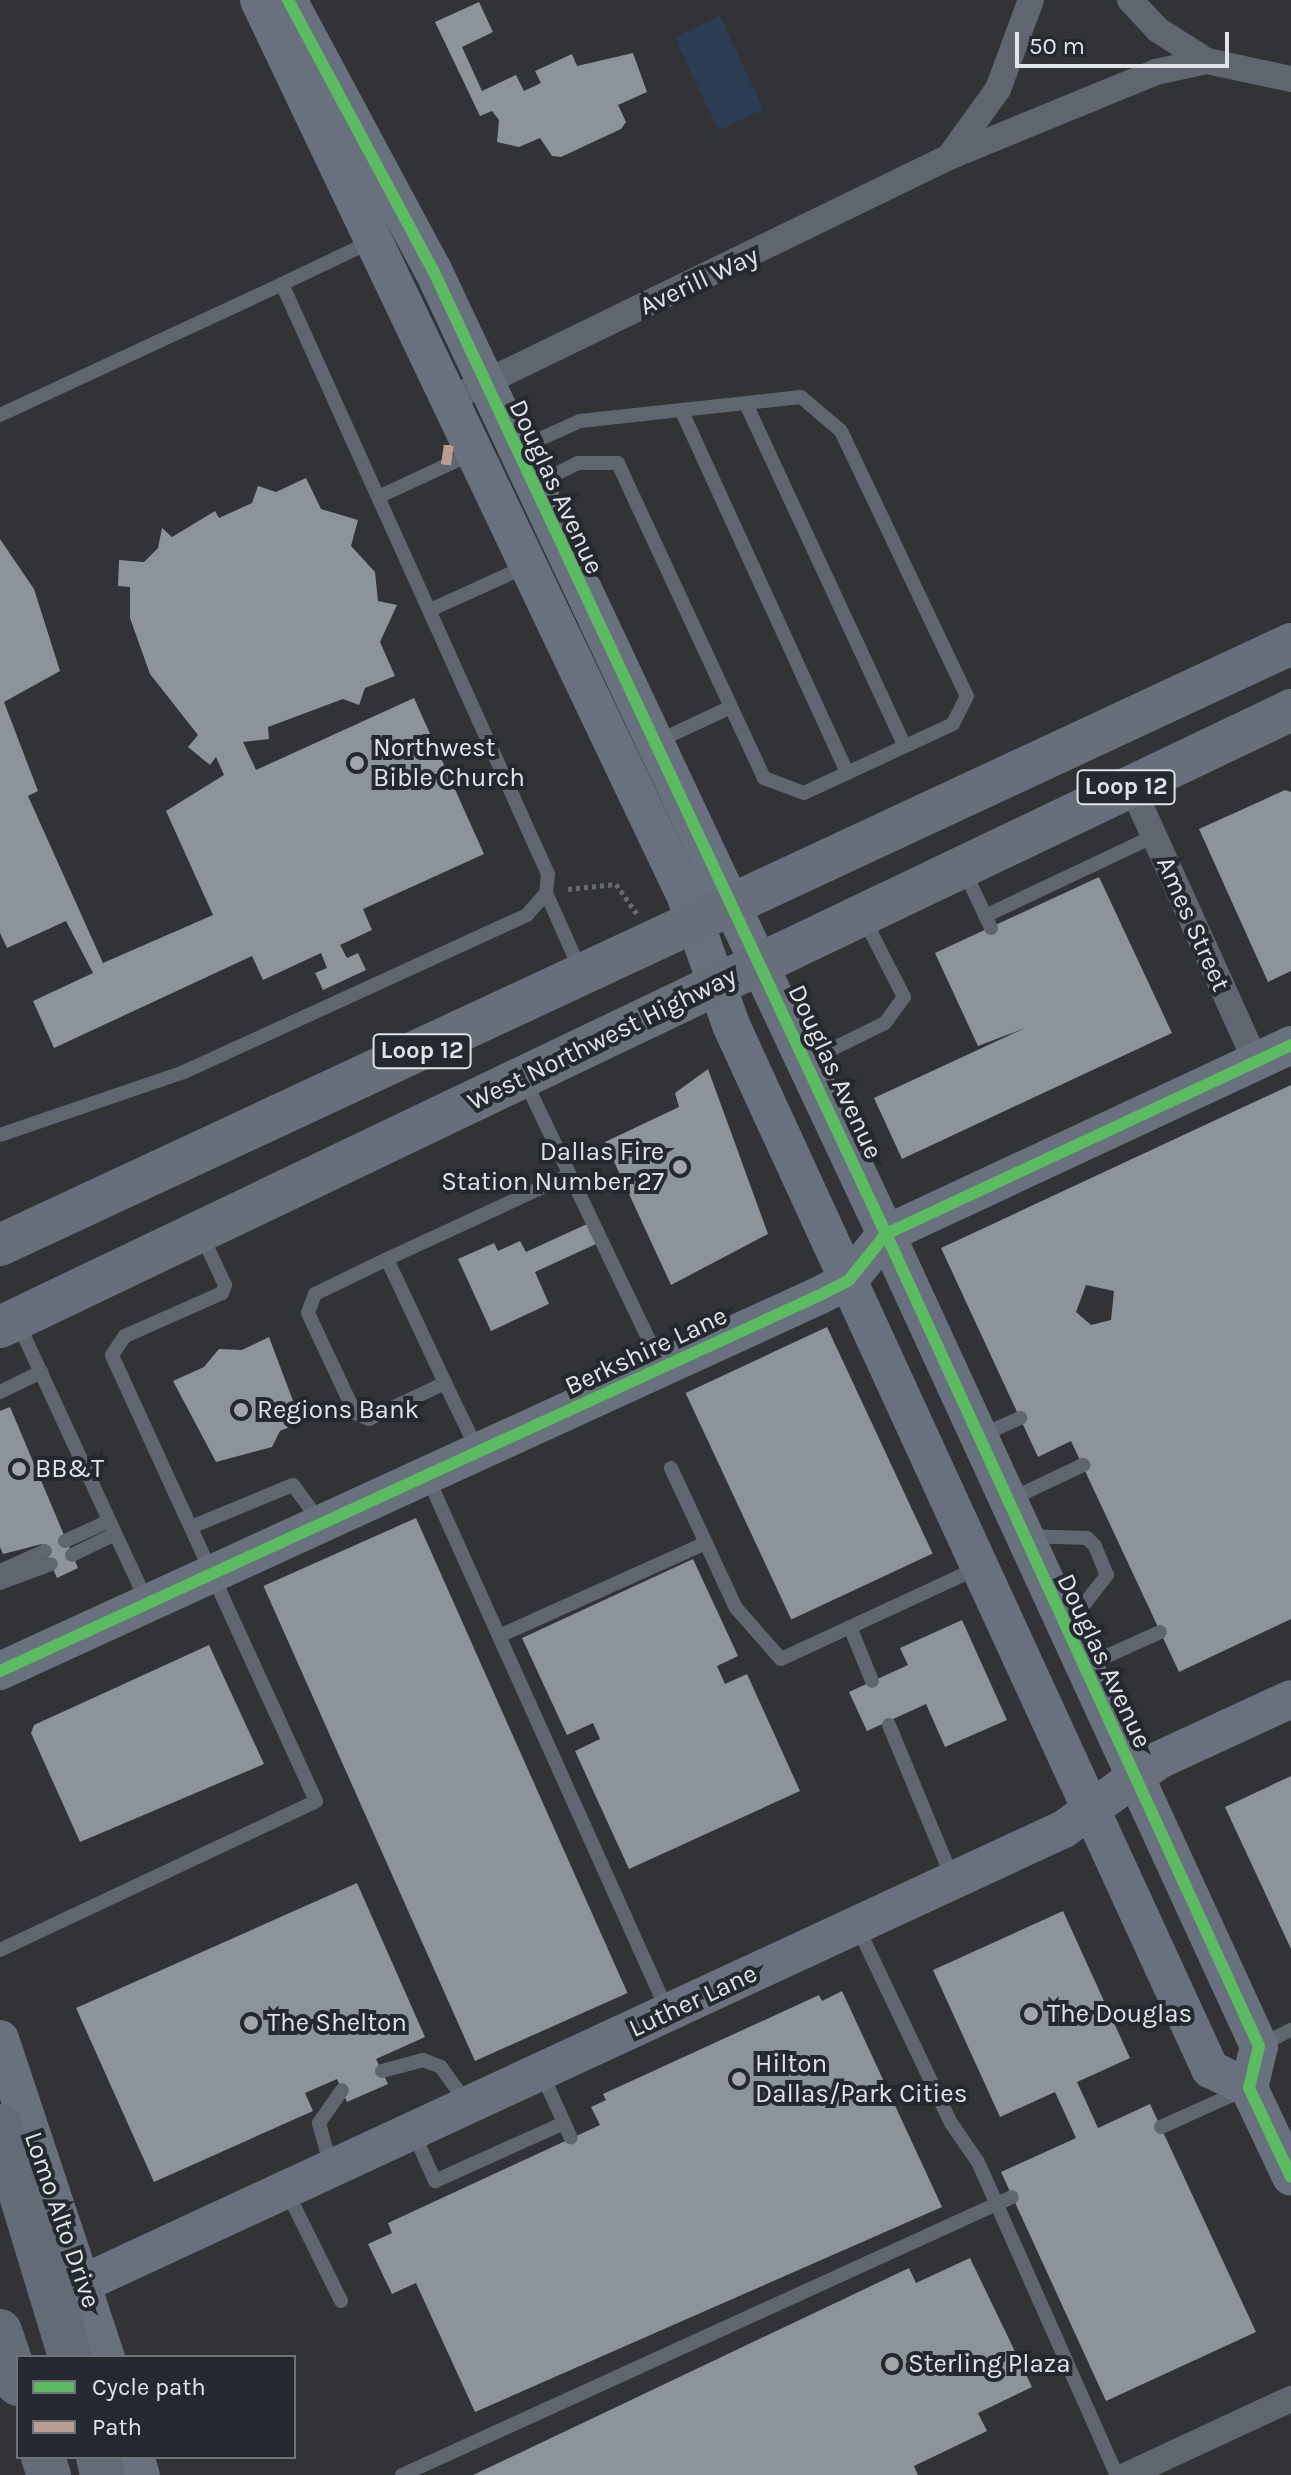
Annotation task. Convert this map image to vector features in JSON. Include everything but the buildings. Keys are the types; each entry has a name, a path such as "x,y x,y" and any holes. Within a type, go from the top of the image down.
{"highway":[{"path":"0,2126 69,2355"},
{"path":"0,2331 16,2378"}],"main road":[{"name":"Loop 12","path":"0,1245 583,977 1291,644"},
{"name":"West Northwest Highway","path":"8,1323 524,1079 758,962 1291,710"},
{"path":"583,977 609,1034"}],"street":[{"name":"Douglas Avenue","path":"259,0 525,567 713,916 758,962 886,1234 1134,1779 1275,2038 1249,2088 1210,2069 1090,1811 717,982 713,916 652,744 516,450 371,151 288,0"},
{"name":"Averill Way","path":"949,157 998,89 1031,0"},
{"path":"1130,0 1158,30 1207,61 1291,79"},
{"name":"Averill Way","path":"447,401 949,157 1156,72 1207,61"},
{"path":"336,168 371,151"},
{"name":"Ames Street","path":"1131,785 1256,1062"},
{"name":"Berkshire Lane","path":"0,1671 849,1280 886,1234 1291,1045"},
{"path":"930,1459 978,1437"},
{"path":"958,1522 1007,1500"},
{"name":"Luther Lane","path":"84,2283 954,1881 1090,1811 1159,1760 1291,1699"},
{"name":"Lomo Alto Drive","path":"0,2039 84,2283 105,2355"},
{"path":"1249,2088 1291,2177"},
{"path":"1144,2471 1291,2399"}],"lane":[{"path":"0,415 370,242"},
{"path":"282,284 544,856 546,893 583,977"},
{"path":"516,450 580,421 683,414 801,397 841,431 967,696 953,724 804,793 764,778 618,463 578,463 532,486"},
{"path":"746,404 905,746"},
{"path":"683,414 847,773"},
{"path":"378,497 471,454"},
{"path":"430,610 525,567"},
{"path":"652,744 731,707"},
{"path":"962,865 988,922 1154,836"},
{"path":"0,1135 184,1072 527,915 546,893"},
{"path":"806,1062 885,1023 904,997 861,913"},
{"path":"524,1079 663,1368"},
{"path":"445,1383 369,1419 355,1413 308,1313 315,1294 569,1175"},
{"path":"0,1950 316,1801 112,1355 125,1336 222,1293 225,1285 201,1232"},
{"path":"387,1259 478,1452"},
{"path":"8,1323 41,1372 148,1603"},
{"path":"0,1392 41,1372"},
{"path":"978,1437 1020,1418"},
{"path":"1007,1500 1083,1465"},
{"path":"671,1468 736,1608 781,1659 979,1568"},
{"path":"427,1475 669,2013"},
{"path":"191,1527 293,1485 321,1524"},
{"path":"68,1548 112,1528"},
{"path":"1023,1536 1087,1538 1095,1546 1107,1575 1065,1628"},
{"path":"499,1636 706,1543"},
{"path":"0,1571 48,1557 0,1583"},
{"path":"850,1627 872,1681"},
{"path":"1083,1666 1160,1632"},
{"path":"889,1725 954,1881"},
{"path":"857,1926 996,2204 1117,2475"},
{"path":"382,2071 423,2060 441,2067 468,2105"},
{"path":"541,2072 571,2138"},
{"path":"1161,2127 1249,2088"},
{"path":"332,2168 319,2123 342,2090"},
{"path":"435,2181 564,2123"},
{"path":"412,2131 442,2197"},
{"path":"286,2190 341,2301"},
{"path":"402,2475 1012,2197"}],"path":[{"path":"546,893 616,884 641,922"}],"shaded area":[{"path":"720,16 764,109 718,130 675,37"}],"marked path":[{"path":"446,465 450,438"}],"cycle path":[{"path":"288,0 433,270 886,1234 1259,2046 1249,2088 1291,2177"},
{"path":"0,1671 818,1296 849,1280 886,1234 1291,1045"}],"place":[{"name":"Northwest Bible Church","path":"357,763"},
{"name":"Dallas Fire Station Number 27","path":"680,1167"},
{"name":"Regions Bank","path":"241,1410"},
{"name":"BB&T","path":"19,1469"},
{"name":"The Douglas","path":"1031,2014"},
{"name":"The Shelton","path":"251,2023"},
{"name":"Hilton Dallas/Park Cities","path":"739,2079"},
{"name":"Sterling Plaza","path":"892,2364"}]}
